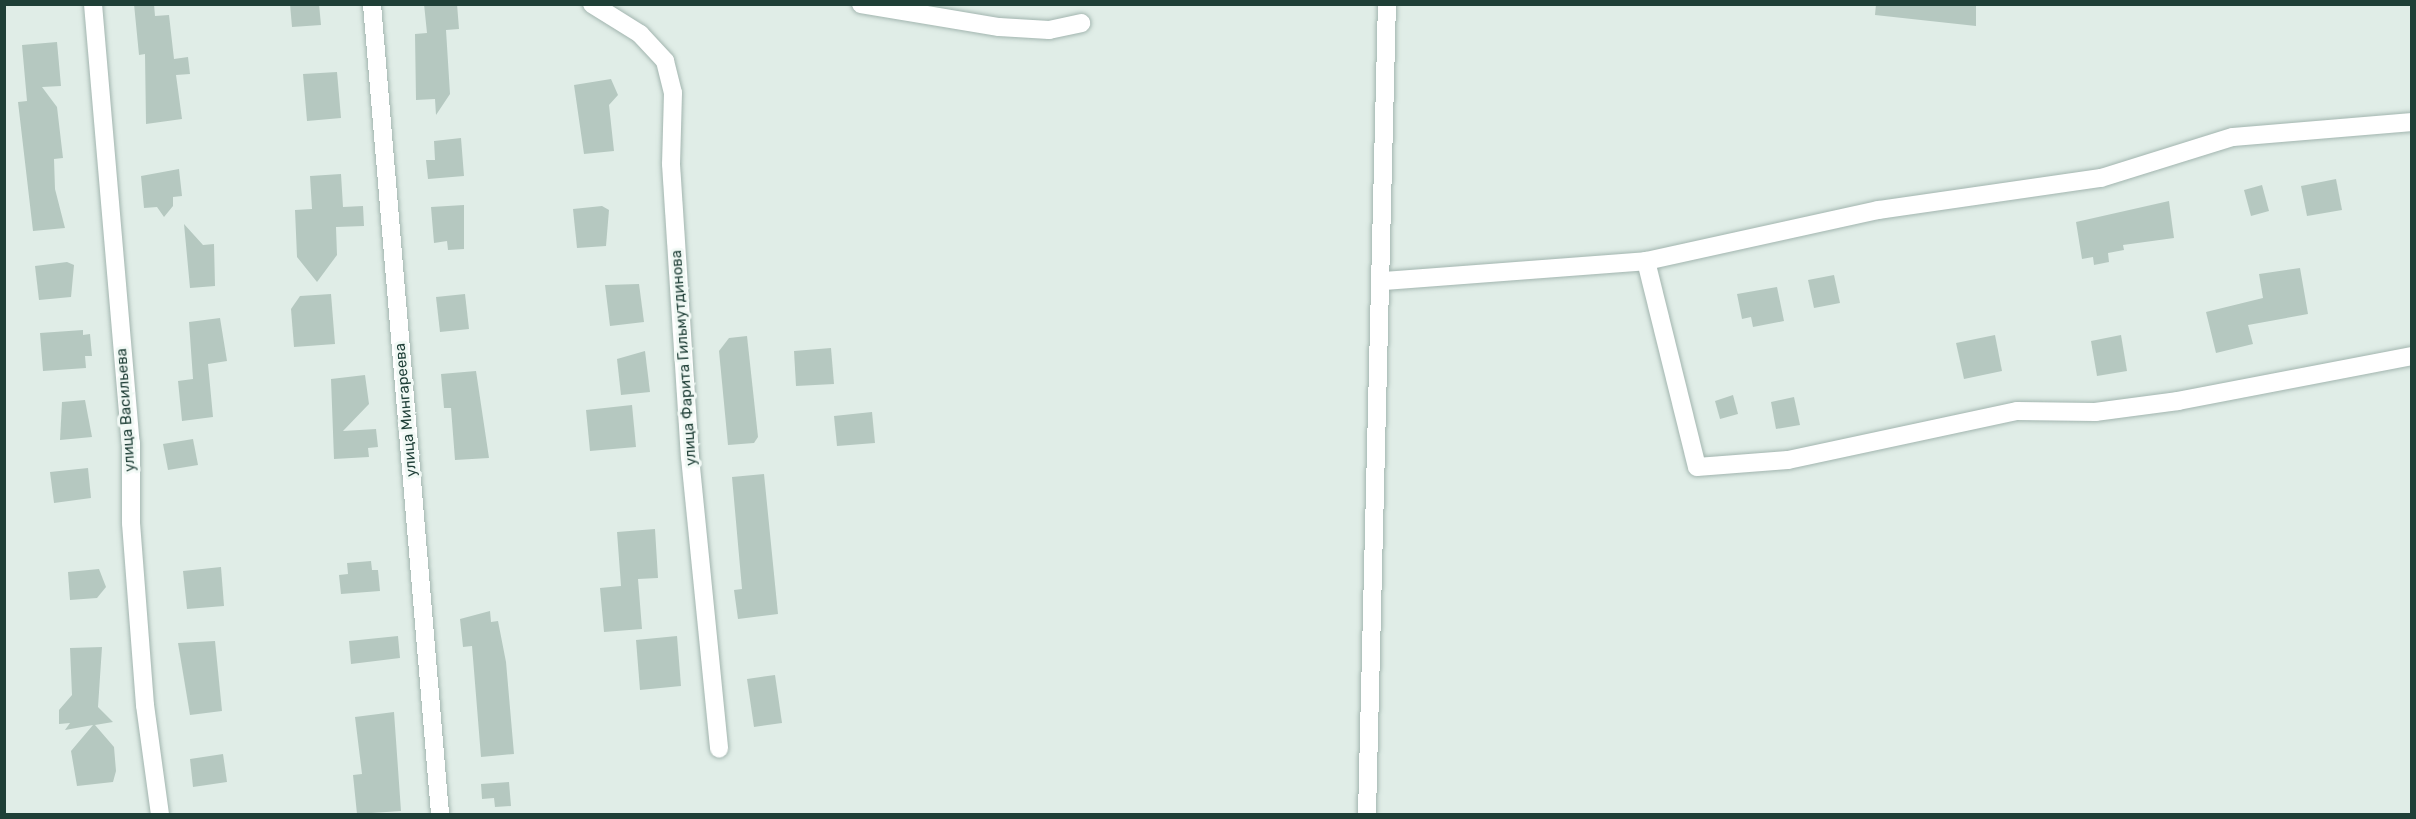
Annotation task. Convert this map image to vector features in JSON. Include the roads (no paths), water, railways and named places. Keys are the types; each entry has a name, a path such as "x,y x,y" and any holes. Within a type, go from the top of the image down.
{"street":[{"name":"улица Васильева","path":"93,4 131,443 131,523 145,705 160,814"},
{"name":"улица Мингареева","path":"372,4 440,814"},
{"name":"улица Фарита Гильмутдинова","path":"592,4 646,40 664,61 673,93 671,164 686,412 719,749"},
{"path":"861,4 999,27 1049,30 1081,23"},
{"path":"1367,814 1383,281 1387,4"},
{"path":"1383,281 1646,261 1878,210 2101,178 2233,137 2412,122"},
{"path":"1646,261 1697,467 1788,460 2017,411 2095,412 2178,401 2412,356"}]}
